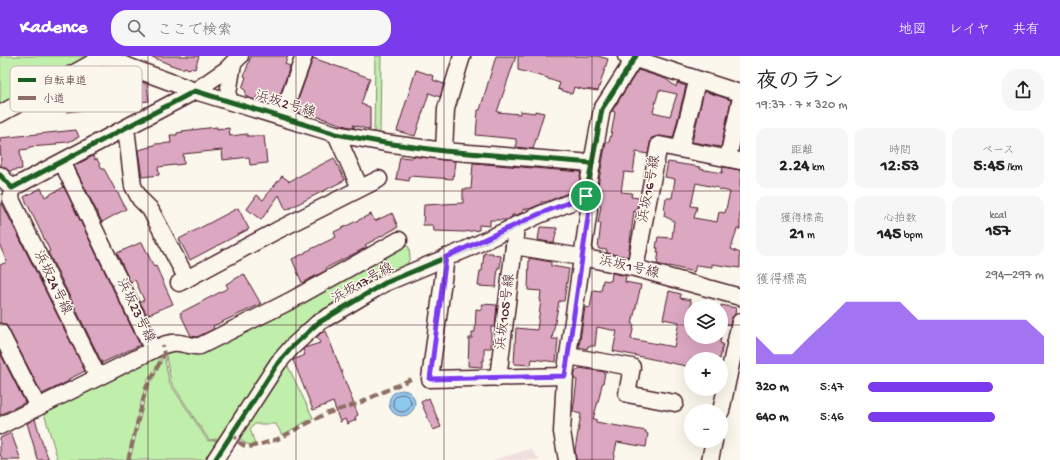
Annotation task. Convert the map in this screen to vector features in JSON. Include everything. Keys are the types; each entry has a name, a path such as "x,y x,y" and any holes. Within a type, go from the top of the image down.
{"street":[{"path":"282,117 304,56"},
{"path":"444,151 446,109 462,56"},
{"path":"86,66 102,57"},
{"name":"浜坂2号線","path":"102,57 127,66"},
{"path":"567,460 562,432 565,376 589,210 586,196 602,109 633,57 740,93"},
{"path":"0,175 6,191 195,90 227,69 236,60"},
{"path":"227,100 236,60"},
{"name":"浜坂2号線","path":"142,71 195,90 336,134 385,143 444,151 592,162"},
{"path":"680,149 696,84 700,80"},
{"path":"734,160 740,102"},
{"path":"0,114 10,108"},
{"path":"126,128 132,186 140,199 150,209 183,281 379,178"},
{"path":"336,134 360,188"},
{"name":"浜坂16号線","path":"635,268 659,145 734,160"},
{"name":"浜坂23号線","path":"0,426 153,350 62,162"},
{"name":"浜坂24号線","path":"6,191 98,377"},
{"name":"浜坂17号線","path":"215,460 278,363 292,347 318,324 385,283 446,257 539,214 586,196"},
{"path":"514,246 516,225"},
{"path":"153,350 166,344 173,343 187,344 194,347 200,346 290,301 399,240"},
{"name":"浜坂1号線","path":"514,246 635,268 740,297"},
{"name":"浜坂105号線","path":"498,378 514,246"},
{"path":"446,257 430,379 565,376"},
{"path":"722,404 740,322"},
{"path":"0,332 38,407"},
{"path":"568,356 632,367 627,394 675,403"},
{"path":"710,460 713,448"}],"shaded area":[{"path":"531,449 540,460 492,460"}],"green space":[{"path":"0,56 86,56 87,61 78,66 10,66 10,103 0,109"},
{"path":"375,56 381,56 380,134 374,136"},
{"path":"403,244 409,247 410,258 404,270 316,321 224,438 209,440 171,382 165,351 180,348"},
{"path":"163,353 145,387 127,460 58,460 43,410"},
{"path":"164,355 169,382 208,441 222,440 210,460 130,460 147,388"},
{"path":"285,360 313,418 282,435 276,424 255,424 250,429 255,444 247,444 238,435"}],"water":[{"path":"402,390 411,394 415,403 411,412 402,416 393,412 389,403 393,394"}],"building":[{"path":"150,56 199,56 195,69 184,67 183,69"},
{"path":"251,56 288,56 285,64 290,66 277,104 256,97 255,100 245,95 246,91 242,88 246,77 244,76"},
{"path":"496,56 516,56 497,112 520,114 520,111 535,113 535,111 544,113 533,149 516,147 516,139 476,135 478,110 480,110"},
{"path":"518,56 598,56 608,59 598,91 574,87 572,94 558,89 560,83 548,78 518,70"},
{"path":"313,58 370,78 361,104 370,107 370,130 353,125 355,128 346,126 310,114 310,116 294,111"},
{"path":"416,70 434,76 433,80 444,84 440,97 429,93 415,136 397,131"},
{"path":"638,70 666,79 676,87 677,83 686,86 673,138 660,136 651,138 648,154 636,152 633,173 624,172 621,192 632,193 631,197 639,198 636,212 634,211 628,257 607,253 607,250 598,248 601,223 598,223 601,206 598,205 596,196 606,142 609,142 611,135 615,112 612,111","holes":["659,90 677,94 670,116 653,112"]},
{"path":"142,82 147,84 149,101 142,102"},
{"path":"704,91 731,100 721,147 692,142"},
{"path":"217,127 217,129 229,128 230,136 247,134 247,136 264,136 267,163 250,165 249,157 223,160 222,150 183,154 184,164 158,167 159,175 142,177 138,150 155,144 171,143 170,135 177,135 177,133 183,132 182,131"},
{"path":"76,130 79,137 68,142 56,143 56,145 29,147 29,149 20,150 22,169 9,171 1,166 0,138"},
{"path":"93,156 95,160 97,159 102,169 104,169 126,209 102,222 74,166"},
{"path":"412,156 455,161 453,179 410,176 409,181 396,179 400,157 411,158"},
{"path":"334,158 345,180 286,210 279,195 261,220 247,209 257,195 263,200 282,176 289,181 288,182"},
{"path":"668,162 700,167 700,169 722,173 723,167 740,170 740,229 737,229 731,249 740,253 740,268 712,264 712,267 696,265 694,272 657,264 659,252 657,252 658,248 656,248 658,237 672,238 674,221 664,216 664,210 666,198 672,198 675,179 665,177","holes":["696,183 719,188 718,189 730,192 725,213 719,212 717,222 694,218 697,207 691,206"]},
{"path":"473,163 581,172 578,189 546,202 541,202 541,204 529,209 523,209 523,212 517,215 512,215 512,217 507,220 490,220 490,226 479,225 479,230 464,232 434,231 433,225 423,225 424,205 463,203 463,189 471,189"},
{"path":"64,187 140,345 102,363 48,252 50,251 24,197 41,188 45,197"},
{"path":"2,203 85,371 69,379 69,381 42,394 8,328 5,324 0,323 0,265 7,262 0,246 0,204"},
{"path":"238,208 249,229 190,260 179,239"},
{"path":"392,213 398,227 365,245 367,247 326,268 327,270 302,283 292,259 336,237 334,232 371,214 375,221"},
{"path":"540,227 557,228 554,243 538,240"},
{"path":"142,242 154,267 156,266 173,304 147,315 140,302 144,300 135,280 130,282 117,253"},
{"path":"484,253 493,253 493,255 501,256 500,268 498,267 496,287 478,286 480,271 482,271"},
{"path":"529,258 551,262 551,266 569,269 564,301 559,301 552,339 558,339 556,362 532,359 531,365 514,364 516,328 537,330 541,291 528,290"},
{"path":"612,273 626,276 625,282 641,285 632,324 634,325 631,339 674,347 679,322 663,319 669,291 681,294 680,298 691,300 684,300 684,344 723,344 721,352 684,352 684,366 613,351 617,331 597,327 595,346 588,346 587,349 579,347 585,307 590,308 593,290 601,291 603,280 611,281"},
{"path":"244,274 261,304 213,326 214,329 197,337 191,336 180,313 228,288 226,284"},
{"path":"482,304 497,305 495,327 491,327 491,348 484,348 484,361 482,361 482,367 468,366 469,338 472,338 472,332 475,332 476,309 482,310"},
{"path":"728,306 736,308 730,325 728,325"},
{"path":"326,331 358,415 355,417 356,420 347,424 345,419 340,422 333,402 313,410 293,360 305,355 303,350 304,348 320,343 317,337"},
{"path":"0,353 25,402 0,415"},
{"path":"579,368 605,372 593,419 596,419 596,422 646,431 648,434 646,447 617,442 613,460 576,460 575,450 581,414 573,412 577,380 574,379 574,377 576,370 579,370"},
{"path":"429,398 441,427 433,430 421,402"},
{"path":"35,419 49,460 38,460 27,423"},
{"path":"11,433 21,460 2,460 0,453 0,438"}],"marked path":[{"path":"128,460 146,388 164,354 162,345"},
{"path":"232,432 237,441 243,445 249,447 258,445 278,439 325,414 357,404 411,379"}],"cycle path":[{"path":"215,460 278,363 292,347 318,323 385,283 467,249 539,215 586,196 602,109 636,56"},
{"path":"0,175 12,188 195,91 336,134 385,143 444,151 592,163"}],"route":[{"path":"586,196 589,210 565,376 430,379 446,257 467,249 539,214 586,196"}]}
